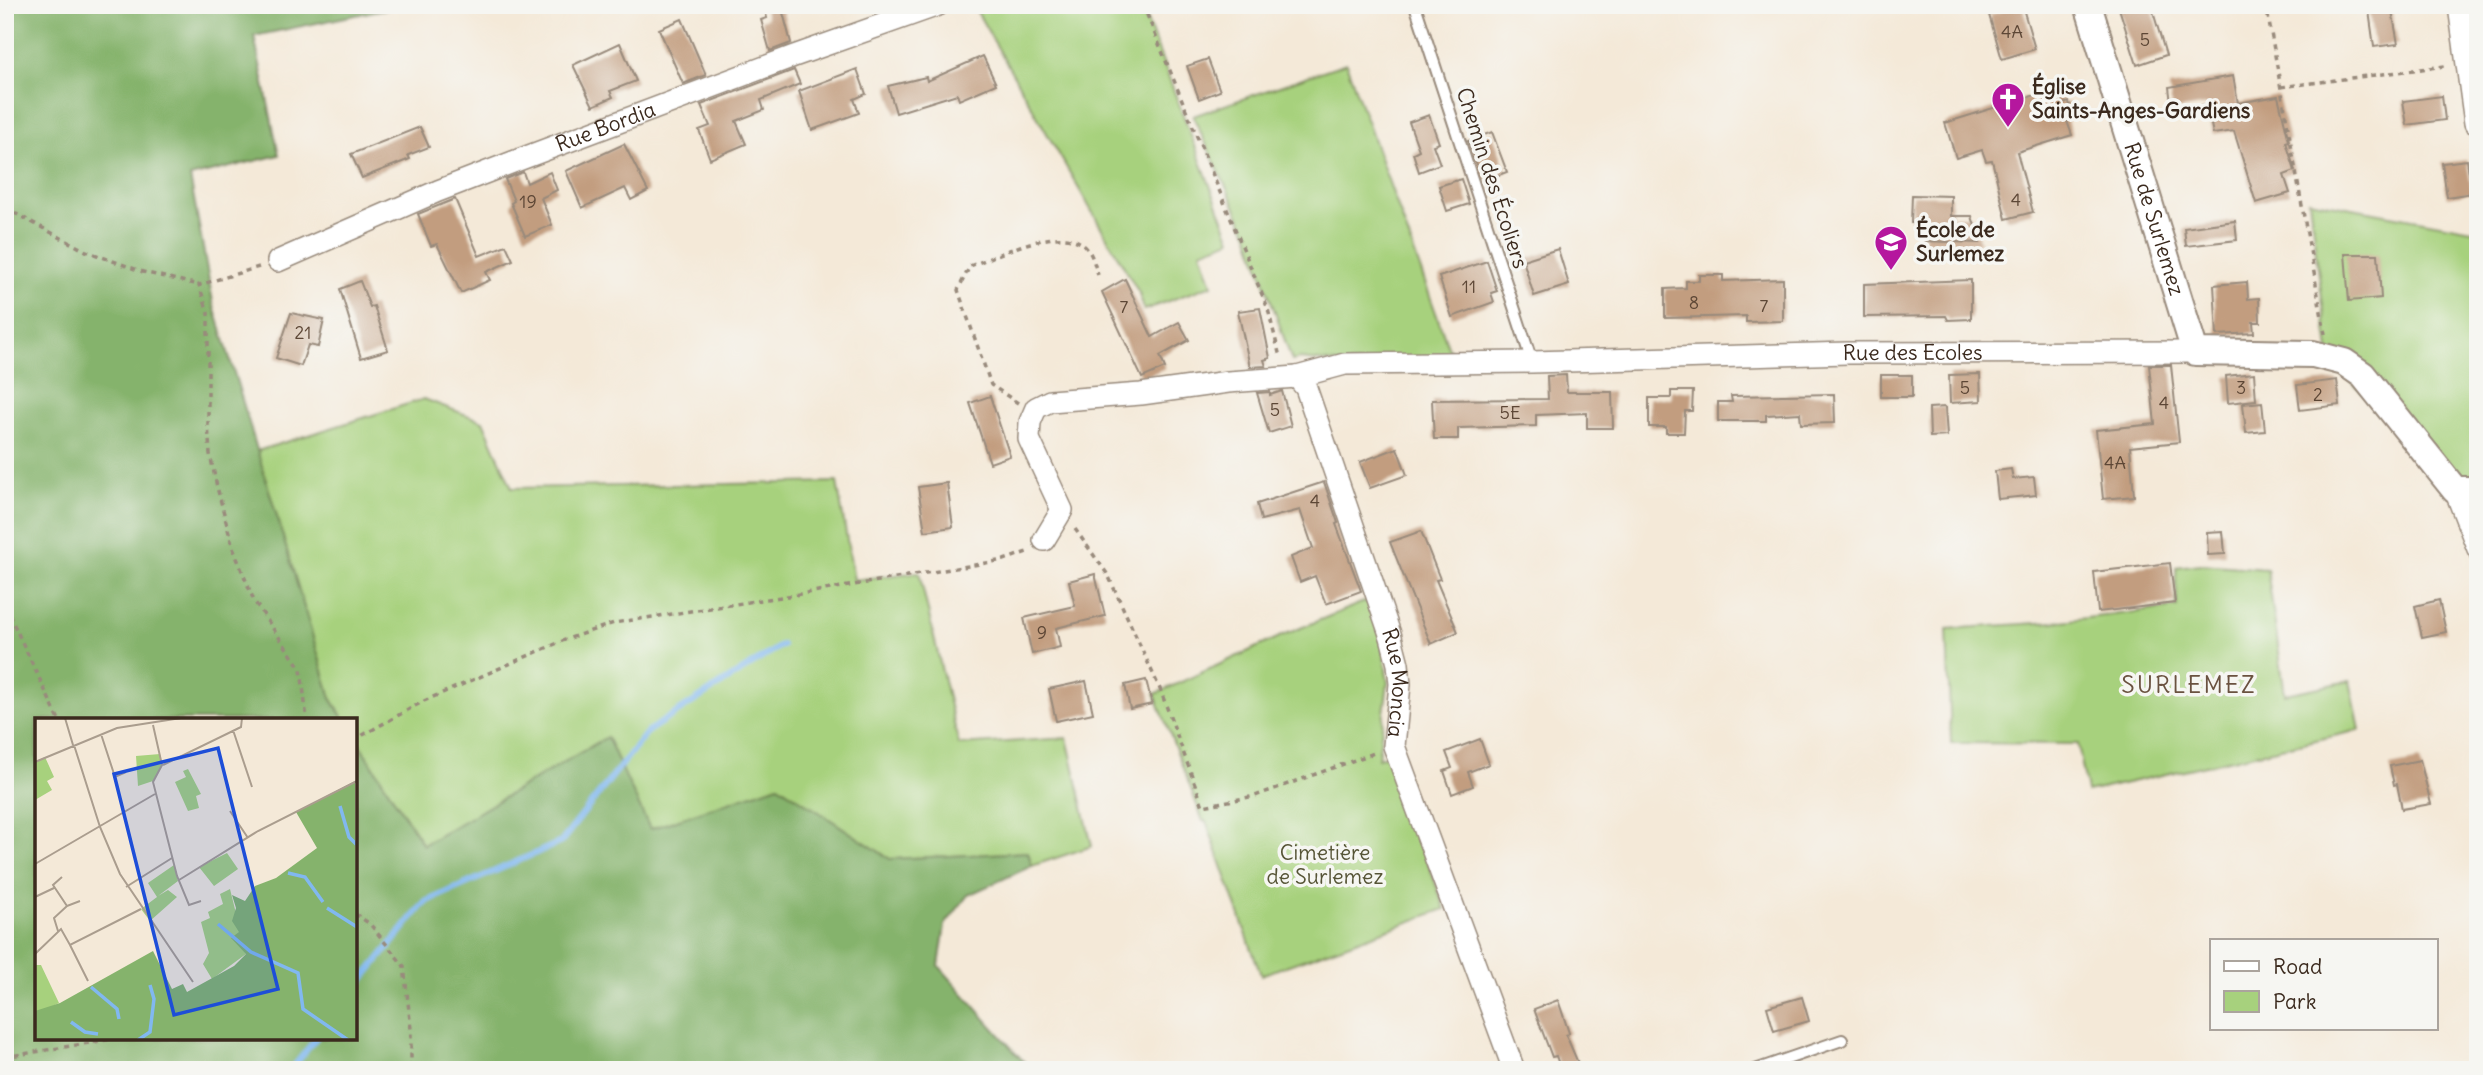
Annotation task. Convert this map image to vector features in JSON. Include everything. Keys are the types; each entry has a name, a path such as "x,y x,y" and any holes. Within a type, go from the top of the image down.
{"street":[{"name":"Rue Bordia","path":"278,261 513,162 938,5"},
{"name":"Rue de Surlemez","path":"2088,5 2195,352"},
{"path":"2466,5 2459,6 2475,123"},
{"name":"Rue des Ecoles","path":"1294,377 1345,364 1848,353 2313,354 2344,362 2363,375 2467,490"},
{"path":"1044,540 1062,510 1029,439 1030,422 1037,408 1050,401 1294,377"},
{"name":"Rue Moncia","path":"1294,377 1306,388 1391,636 1400,684 1394,746 1514,1070"},
{"path":"2467,490 2478,549"}],"lane":[{"name":"Chemin des Écoliers","path":"1415,5 1532,362"},
{"path":"1755,1070 1842,1040"}],"path":[{"path":"1143,5 1268,309 1280,359 1294,377"},
{"path":"2266,5 2330,358"},
{"path":"2281,87 2467,64"},
{"path":"5,208 86,251 143,272 199,285 278,261"},
{"path":"1034,414 991,385 958,290 970,266 1049,237 1073,237 1088,249 1098,275"},
{"path":"199,285 208,312 208,424 210,454 217,487 233,548 254,601 301,669 307,718"},
{"path":"1062,510 1108,575 1160,690 1203,806 1255,796 1394,746"},
{"path":"357,740 424,701 567,639 614,623 1004,560 1033,550 1044,540"},
{"path":"5,607 58,718"},
{"path":"357,915 370,924 404,966 411,1029 411,1070"},
{"path":"5,1057 106,1040"}],"green space":[{"path":"5,5 404,5 254,36 279,155 190,177 213,302 331,698 343,718 35,718 35,1040 357,1040 357,740 423,845 607,737 650,829 778,785 890,859 1028,852 1032,866 968,895 945,925 939,966 1031,1070 5,1070"},
{"path":"973,5 1141,5 1231,240 1201,251 1212,285 1144,310 1139,293"},
{"path":"1346,63 1454,363 1345,364 1300,359 1292,361 1248,234 1193,116"},
{"path":"2309,200 2478,231 2478,490 2455,490 2330,358"},
{"path":"424,399 483,421 512,488 837,482 854,580 919,572 959,745 1067,738 1092,846 1032,866 1028,852 890,859 778,785 650,830 607,738 423,845 357,740 357,718 343,718 331,698 257,451"},
{"path":"2201,564 2267,569 2285,694 2350,681 2360,730 2087,792 2078,744 1951,743 1947,629 2053,622 2177,607 2176,567"},
{"name":"Cimetière de Surlemez","path":"1376,597 1388,683 1378,758 1388,755 1445,909 1261,975 1206,821 1203,821 1155,694 1286,634"}],"building":[{"path":"764,5 781,5 791,43 770,51 761,20 767,18"},
{"path":"2022,5 2035,49 2002,59 1989,15"},
{"path":"2118,5 2151,5 2166,55 2137,65"},
{"path":"2372,5 2391,5 2398,44 2374,47 2369,11 2372,10"},
{"path":"682,19 706,75 683,84 659,29"},
{"path":"620,43 636,81 610,91 613,97 593,106 573,65"},
{"path":"983,56 996,84 959,100 957,94 896,113 888,86 926,77 927,81"},
{"path":"1208,59 1220,91 1199,99 1187,66"},
{"path":"857,69 866,94 854,99 859,113 812,130 799,91"},
{"path":"794,70 800,84 761,100 764,110 736,121 746,144 710,159 699,130 710,126 701,105"},
{"path":"2233,76 2238,103 2278,96 2289,141 2286,142 2295,171 2284,175 2290,193 2256,203 2234,131 2213,134 2207,105 2172,111 2169,87"},
{"name":"Église Saints-Anges-Gardiens","path":"2058,88 2063,104 2069,102 2074,118 2067,121 2072,135 2017,152 2033,212 2006,219 1992,160 1986,161 1982,150 1956,158 1945,123"},
{"path":"2442,96 2445,120 2407,125 2403,101"},
{"path":"1429,115 1439,143 1433,145 1440,164 1419,172 1413,153 1419,150 1409,122"},
{"path":"420,127 429,147 408,155 410,159 362,178 351,154"},
{"path":"1492,132 1507,172 1483,181 1468,141"},
{"path":"624,144 648,191 631,200 625,188 582,208 566,171"},
{"path":"2467,160 2472,193 2447,197 2442,163"},
{"path":"523,172 527,183 550,172 557,190 541,198 552,225 525,236 511,203 514,201 505,179"},
{"path":"1461,179 1469,204 1447,211 1439,186"},
{"path":"1912,195 1951,196 1951,216 1972,216 1980,243 1924,241 1925,223 1911,223"},
{"path":"455,199 479,256 506,245 513,260 486,272 490,280 461,293 437,244 431,246 418,214"},
{"path":"2235,221 2237,240 2186,246 2184,228"},
{"path":"1558,249 1569,285 1534,296 1523,260"},
{"path":"2345,254 2378,254 2381,298 2349,301"},
{"path":"1487,261 1497,291 1491,293 1494,302 1452,317 1439,277"},
{"path":"1699,275 1723,275 1723,281 1783,279 1783,321 1746,322 1746,316 1665,318 1665,289 1686,288 1686,281 1699,281"},
{"path":"1125,279 1152,337 1179,322 1189,340 1160,356 1165,368 1142,378 1102,292"},
{"path":"1971,280 1971,319 1948,320 1946,316 1864,317 1864,284"},
{"path":"360,281 370,307 374,306 388,350 361,358 340,289"},
{"path":"2247,282 2248,299 2259,298 2260,322 2253,322 2254,333 2217,335 2214,285"},
{"path":"1260,308 1270,358 1264,360 1266,366 1250,367 1238,311"},
{"path":"291,313 324,320 318,347 308,345 301,366 276,358"},
{"path":"2149,365 2171,365 2179,442 2130,447 2134,496 2103,499 2096,430 2155,424"},
{"path":"2254,373 2256,400 2228,403 2226,376"},
{"path":"1980,374 1981,401 1950,403 1949,375"},
{"path":"1566,375 1567,392 1612,392 1613,428 1587,428 1587,413 1536,415 1536,426 1458,428 1458,439 1434,439 1432,400 1548,399 1547,376"},
{"path":"1881,375 1912,375 1912,397 1881,397"},
{"path":"2337,380 2340,405 2300,410 2297,385"},
{"path":"1282,391 1291,426 1269,433 1257,393 1270,392 1270,395"},
{"path":"1671,391 1693,391 1692,411 1685,411 1684,433 1666,433 1666,427 1649,427 1649,398 1671,398"},
{"path":"1834,394 1835,423 1801,424 1800,413 1766,415 1766,421 1718,421 1718,402 1732,402 1731,396"},
{"path":"990,396 1010,456 990,463 970,403"},
{"path":"2262,402 2265,431 2246,433 2243,404"},
{"path":"1945,407 1947,436 1930,437 1929,408"},
{"path":"1397,448 1407,475 1370,488 1360,462"},
{"path":"2011,469 2013,479 2034,477 2036,495 1998,499 1995,471"},
{"path":"1324,482 1338,523 1336,524 1361,591 1326,604 1315,576 1300,582 1291,557 1313,548 1300,510 1261,520 1257,504"},
{"path":"947,483 953,527 925,531 918,487"},
{"path":"1421,531 1440,579 1436,580 1458,632 1431,644 1390,542"},
{"path":"2223,531 2225,554 2208,555 2207,532"},
{"path":"2170,563 2175,603 2098,612 2094,572"},
{"path":"1095,574 1105,616 1056,628 1060,647 1032,654 1024,618 1075,606 1069,581"},
{"path":"2439,600 2446,632 2422,637 2415,606"},
{"path":"1146,680 1152,704 1130,709 1125,685"},
{"path":"1086,681 1093,713 1056,721 1049,689"},
{"path":"1480,739 1489,764 1468,772 1473,786 1452,794 1444,771 1452,768 1446,752"},
{"path":"2420,760 2431,804 2402,809 2390,766"},
{"path":"1802,997 1809,1021 1774,1031 1767,1007"},
{"path":"1558,1000 1569,1033 1566,1035 1581,1070 1561,1070 1556,1056 1552,1057 1534,1009"}],"waterway":[{"path":"357,987 425,902 561,842 648,731 782,645"},
{"path":"291,1070 314,1040"}],"place":[{"name":"Église Saints-Anges-Gardiens","path":"2008,129"},
{"name":"École de Surlemez","path":"1891,272"}],"district":[{"name":"SURLEMEZ","path":"2189,685"}]}
